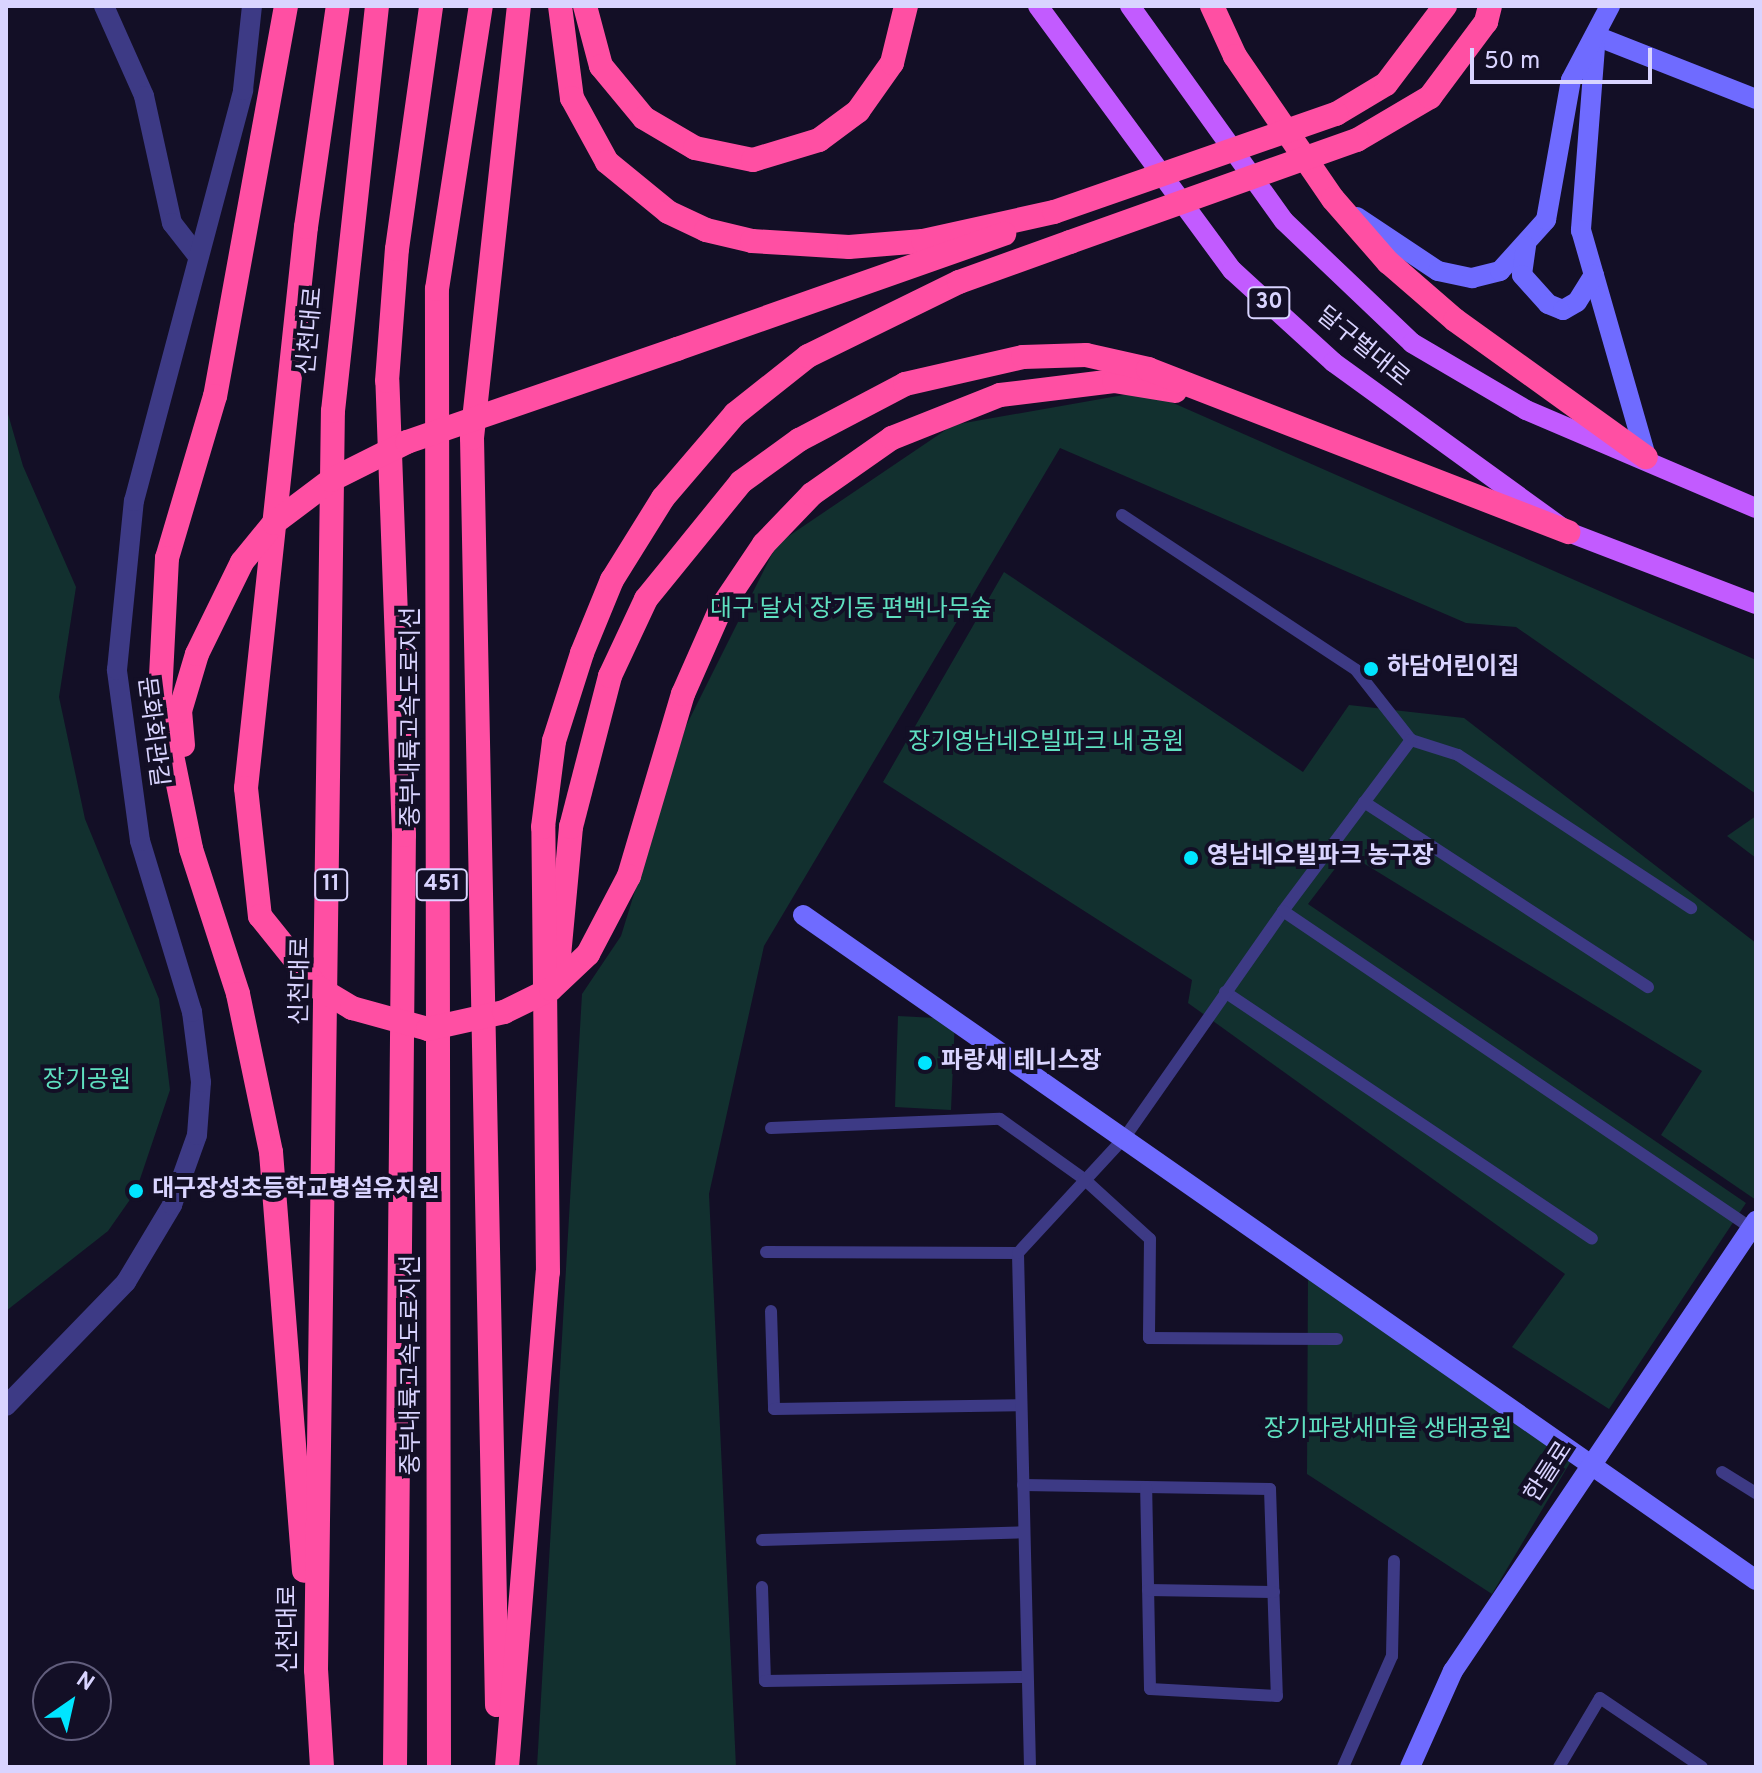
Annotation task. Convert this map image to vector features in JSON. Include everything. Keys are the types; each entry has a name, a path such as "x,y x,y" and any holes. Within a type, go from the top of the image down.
{"highway":[{"path":"286,6 215,396 167,558 160,696 191,849 238,994 271,1152 316,1670"},
{"path":"338,6 246,788 249,867 260,916 317,987 352,1008 428,1029 504,1012 551,989 588,954 629,876 683,694 721,608 764,544 812,494 892,438 1000,395 1114,381 1218,398"},
{"name":"신천대로","path":"322,1767 316,1670 333,411 377,6"},
{"name":"중부내륙고속도로지선","path":"395,1767 404,835 387,381 397,249 431,6"},
{"name":"중부내륙고속도로지선","path":"439,1767 437,289 481,6"},
{"path":"498,1767 472,438 519,6"},
{"path":"560,6 572,98 607,162 668,212 706,230 752,241 849,247 923,241 1054,212"},
{"path":"585,6 601,66 644,118 695,148 753,160 819,140 858,111 892,63 906,6"},
{"path":"1212,6 1235,56 1333,199 1455,320 1646,457"},
{"path":"191,849 180,711 197,654 242,562 274,523 331,480 407,442 966,251 1054,212 1336,114 1386,84 1445,6"},
{"path":"507,1767 548,1272 543,827 554,741 612,580 663,498 735,414 808,356 959,282 1357,140 1430,97 1486,22 1490,6"},
{"path":"546,1101 571,827 610,676 646,599 741,482 799,440 905,384 1023,357 1086,355 1148,369 1568,532"}],"main road":[{"name":"달구벌대로","path":"1038,6 1232,270 1333,362 1568,532 1756,604"},
{"name":"달구벌대로","path":"1130,6 1284,221 1412,343 1526,410 1646,457 1756,508"}],"street":[{"path":"104,6 144,96 172,223 197,255"},
{"name":"문화회관길","path":"6,1406 126,1282 172,1205 197,1135 201,1082 192,1012 140,841 117,670 134,501 243,90 252,6"},
{"path":"1595,6 1596,36 1581,230 1646,457"},
{"path":"1333,199 1438,271 1472,278 1500,271 1526,246 1546,220 1571,80 1610,6"},
{"path":"1596,36 1756,99"},
{"path":"1526,246 1522,275 1548,304 1563,310 1577,302 1594,275"},
{"path":"803,915 1756,1580"},
{"name":"한들로","path":"1410,1767 1453,1671 1588,1462 1753,1224"}],"lane":[{"path":"1122,515 1356,670 1411,740 1458,755 1691,908"},
{"path":"1030,1767 1018,1253 1125,1137 1283,911 1411,740"},
{"path":"1364,802 1648,987"},
{"path":"1283,911 1753,1224"},
{"path":"1225,992 1592,1239"},
{"path":"771,1128 1000,1119 1084,1179 1150,1239 1149,1338 1337,1339"},
{"path":"766,1252 1018,1253"},
{"path":"771,1311 774,1409 1021,1405"},
{"path":"1722,1472 1756,1493"},
{"path":"1023,1485 1270,1489 1277,1696 1150,1689 1146,1487"},
{"path":"762,1540 1024,1532"},
{"path":"1343,1767 1392,1656 1394,1561"},
{"path":"762,1587 765,1681 1027,1677"},
{"path":"1148,1590 1274,1592"},
{"path":"1559,1767 1600,1698 1702,1767"}],"green space":[{"name":"대구 달서 장기동 편백나무숲","path":"1146,391 1756,660 1756,794 1516,627 1466,623 1060,448 764,946 709,1194 736,1767 537,1767 582,994 621,936 686,726 777,544 953,425"},
{"name":"장기공원","path":"6,407 23,466 76,587 59,697 85,819 159,999 170,1090 136,1191 108,1231 6,1311"},
{"name":"장기영남네오빌파크 내 공원","path":"1004,572 1303,772 1349,705 1464,718 1756,943 1756,1200 1661,1135 1702,1071 1347,853 1308,904 1746,1203 1609,1409 1512,1347 1565,1274 1188,1003 1192,980 883,782"},
{"path":"1756,816 1756,858 1727,836"},
{"name":"파랑새 테니스장","path":"898,1016 955,1019 951,1110 895,1107"},
{"name":"장기파랑새마을 생태공원","path":"1308,1277 1571,1461 1492,1594 1307,1474"}],"place":[{"name":"하담어린이집","path":"1371,669"},
{"name":"영남네오빌파크 농구장","path":"1191,858"},
{"name":"파랑새 테니스장","path":"925,1063"},
{"name":"대구장성초등학교병설유치원","path":"136,1191"}]}
